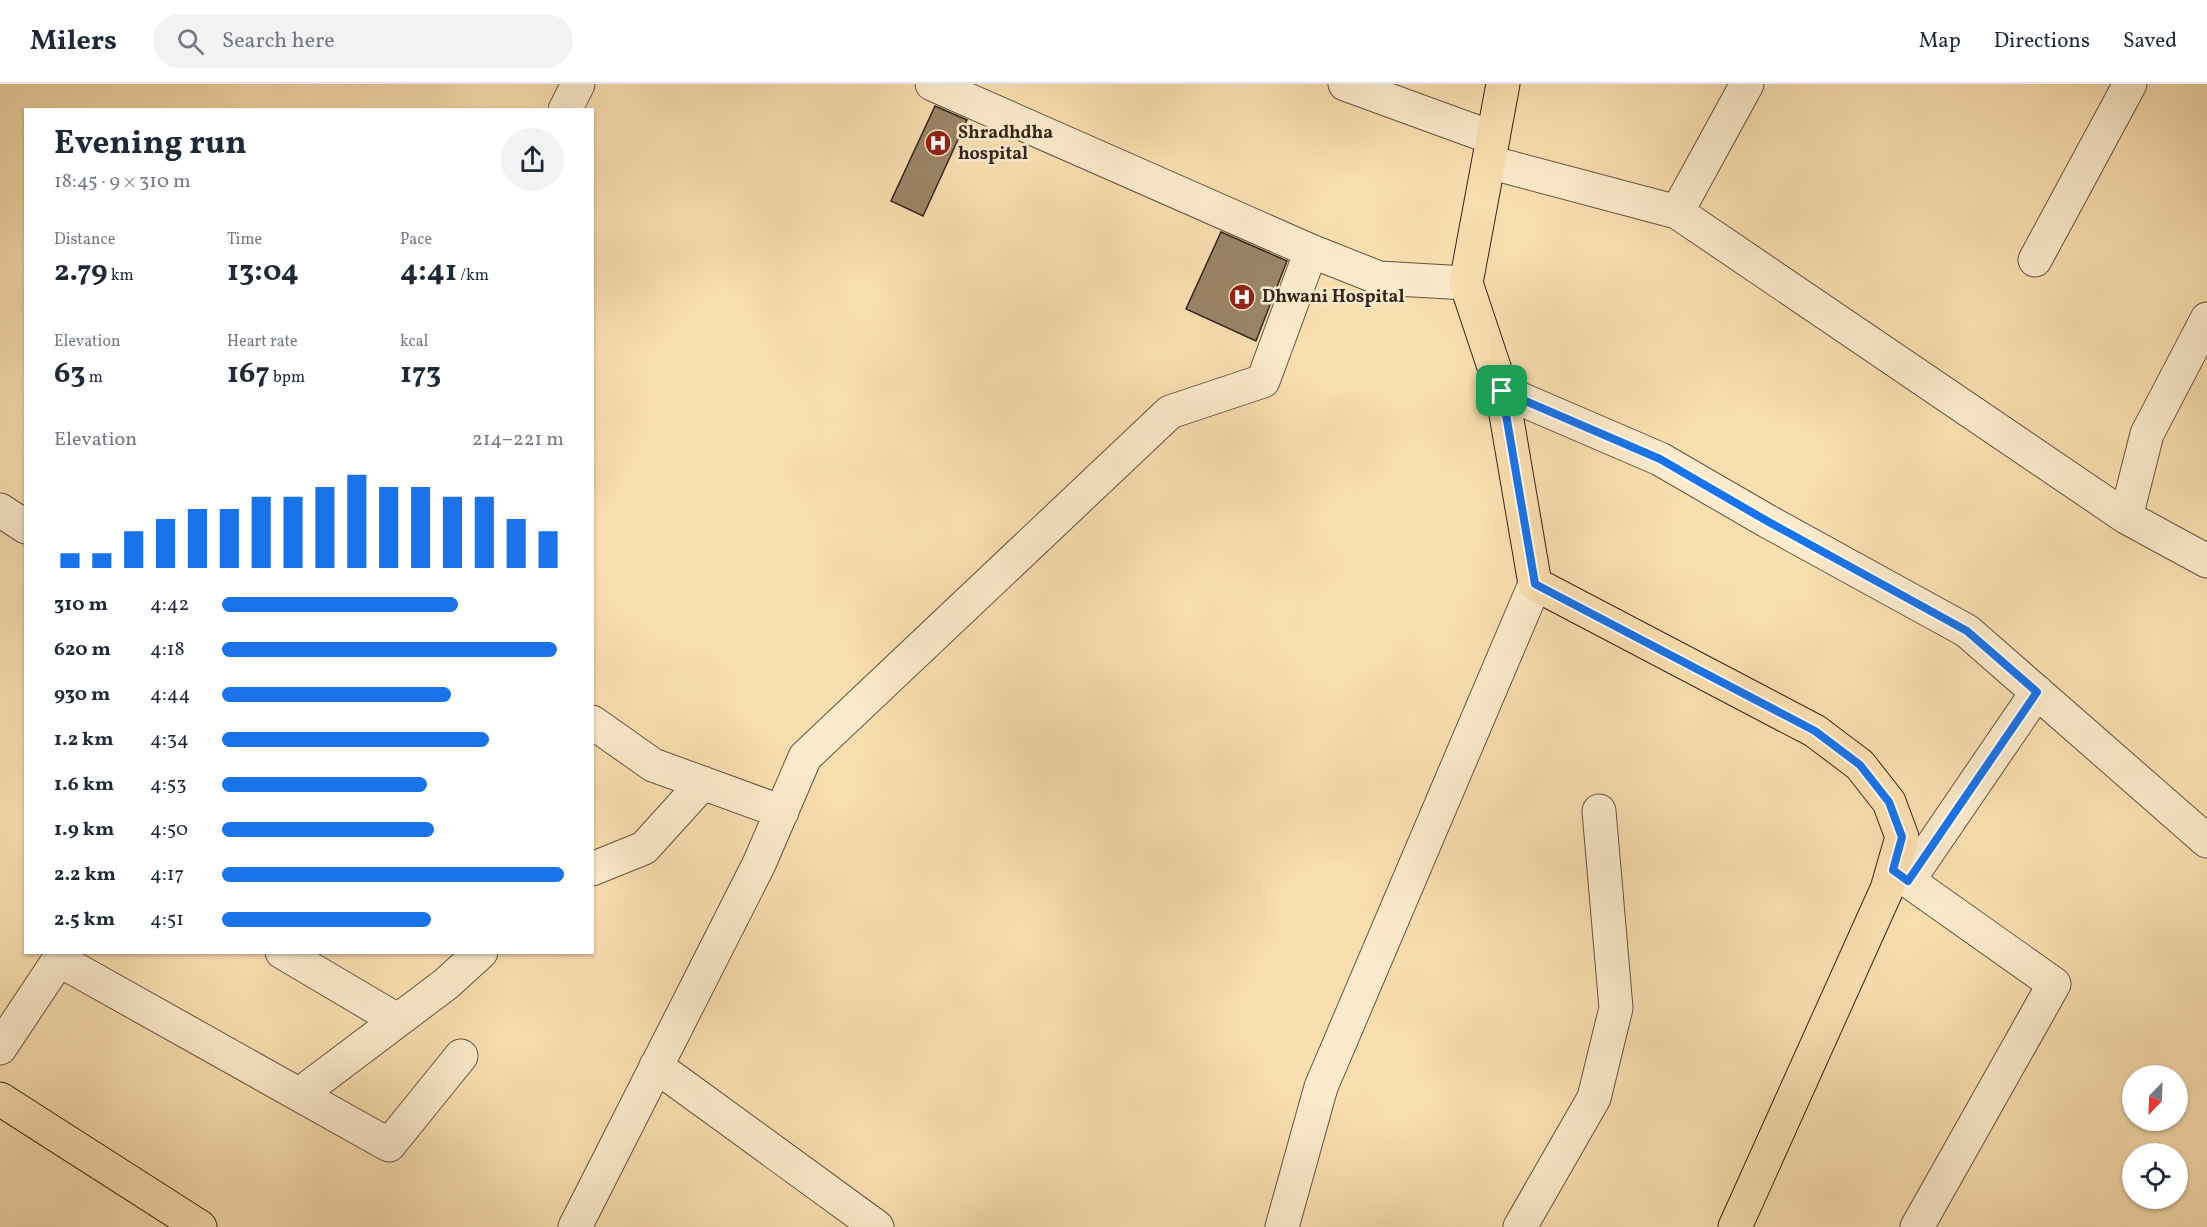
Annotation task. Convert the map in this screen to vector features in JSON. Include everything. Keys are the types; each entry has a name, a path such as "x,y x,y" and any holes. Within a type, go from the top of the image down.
{"main road":[{"path":"1503,84 1466,283 1502,391 1535,584 1815,731 1860,765 1889,802 1902,837 1900,875 1887,889 1735,1227"},
{"path":"2,1104 200,1227"}],"street":[{"path":"567,108 578,84"},
{"path":"932,84 1311,251 1379,278 1466,283"},
{"path":"1345,84 1491,150 1677,212 2126,517 2207,561"},
{"path":"1677,212 1747,84"},
{"path":"2035,260 2130,84"},
{"path":"574,1227 759,864 805,757 1170,412 1263,381 1311,251"},
{"path":"2126,517 2147,434 2207,319"},
{"path":"1502,391 1660,459 1967,631 2207,841"},
{"path":"0,510 24,526"},
{"path":"1282,1227 1321,1087 1535,584"},
{"path":"1917,1227 2054,984 1900,875 2037,692"},
{"path":"594,723 654,765 782,812"},
{"path":"594,868 644,848 704,783"},
{"path":"1520,1227 1594,1098 1616,1008 1599,811"},
{"path":"285,954 397,1020"},
{"path":"300,1094 446,984 479,954"},
{"path":"0,1048 62,956 389,1144 461,1056"},
{"path":"656,1066 877,1227"}],"building":[{"path":"935,106 967,120 923,216 891,201"},
{"path":"1221,232 1287,261 1256,341 1186,309"}],"place":[{"name":"Shradhdha hospital","path":"938,143"},
{"name":"Dhwani Hospital","path":"1242,297"}],"route":[{"path":"1502,391 1660,459 1967,631 2037,692 1908,881 1893,870 1902,837 1889,802 1860,765 1815,731 1535,584 1502,391"}]}
